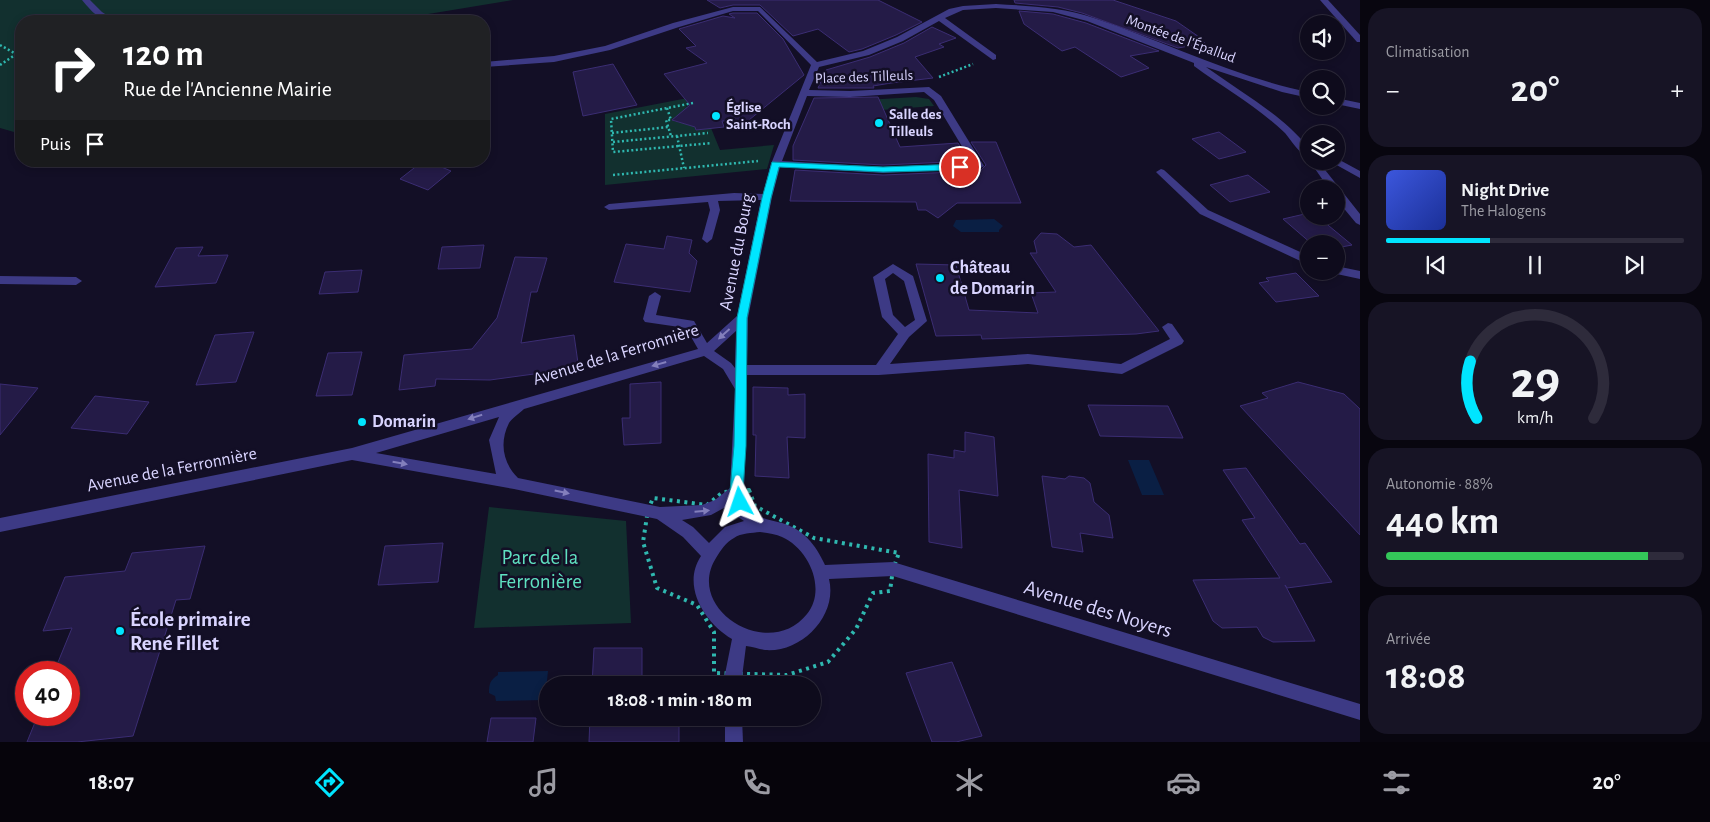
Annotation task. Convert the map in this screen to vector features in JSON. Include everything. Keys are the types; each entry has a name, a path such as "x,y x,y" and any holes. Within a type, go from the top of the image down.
{"street":[{"path":"86,0 101,15"},
{"path":"958,0 964,8"},
{"path":"1324,0 1360,40"},
{"path":"490,64 554,59 607,48 676,25 732,10 760,9 767,2"},
{"name":"Montée de l'Épallud","path":"815,65 866,53 964,8 996,6 1054,10 1090,19 1188,58 1285,90 1300,93"},
{"path":"760,9 815,65"},
{"path":"940,18 993,57"},
{"path":"1188,58 1271,117 1300,142"},
{"name":"Avenue du Bourg","path":"760,525 743,512 737,491 740,446 742,318 776,164 815,65"},
{"name":"Place des Tilleuls","path":"776,164 883,170 979,166 958,135 938,98 926,89 850,94 805,92"},
{"path":"1345,103 1360,106"},
{"path":"1345,166 1360,175"},
{"path":"1161,172 1204,212 1300,257"},
{"path":"609,207 734,196 767,198"},
{"path":"707,239 715,210 712,198"},
{"path":"1345,203 1360,221"},
{"path":"879,370 905,334 921,320 909,279 893,268 879,277 888,317 905,334"},
{"path":"1345,272 1360,275"},
{"path":"0,280 76,281"},
{"path":"655,296 649,319 690,324 706,351 726,366 740,387"},
{"name":"Avenue de la Ferronnière","path":"0,524 352,454 706,351 742,318"},
{"path":"740,370 879,370 1028,360 1122,369 1178,341 1168,327"},
{"name":"Avenue de la Ferronnière","path":"514,483 501,470 496,440 505,418 522,404"},
{"name":"Avenue de la Ferronnière","path":"352,454 514,483 654,511 688,532 708,554"},
{"path":"654,511 711,510 728,500 737,491"},
{"path":"760,525 786,531 808,548 821,572 823,597 813,620 794,637 767,643 740,637 718,622 705,600 701,576 708,554 730,532 760,525"},
{"name":"Avenue des Noyers","path":"821,572 893,569 1360,712"},
{"path":"734,676 740,637"},
{"path":"734,726 734,742"}],"path":[{"path":"0,45 15,53"},
{"path":"0,65 15,55"},
{"path":"926,89 940,76 993,57"},
{"path":"692,103 611,119 613,152 712,143"},
{"path":"667,108 671,120 666,120 671,136"},
{"path":"612,133 668,127"},
{"path":"613,142 708,133"},
{"path":"677,136 684,168"},
{"path":"613,175 762,161"},
{"path":"724,676 714,673 714,632 697,605 658,588 643,542 654,511 654,498 707,504 723,492 749,490 756,506 814,538 899,553 893,569 890,591 873,593 856,629 828,662 787,675 774,676"}],"green space":[{"path":"0,0 513,0 422,15 15,15 15,132 0,128"},
{"path":"693,97 696,104 686,105 689,112 675,117 674,121 694,126 696,130 711,128 720,150 774,145 767,169 605,185 605,114"},
{"path":"916,97 929,99 934,106 868,111 865,100"},
{"name":"Parc de la Ferronière","path":"489,507 626,521 631,623 474,628"}],"water":[{"path":"994,219 1003,226 999,232 961,232 953,226 956,220"},
{"path":"1128,460 1149,460 1164,495 1142,495"},
{"path":"548,671 547,676 539,676 539,700 496,701 495,696 489,693 489,687 493,679 498,675 498,672"}],"building":[{"path":"707,0 878,0 922,22 862,49 849,52 818,29 793,36 760,5 733,5 720,8"},
{"path":"1014,0 1113,0 1176,21 1205,43 1178,48 1082,13 1058,7 1015,3"},
{"path":"1019,11 1053,14 1086,23 1159,51 1130,56 1149,68 1121,77 1075,47 1062,51 1024,24"},
{"path":"757,13 783,39 804,75 749,120 722,121 724,127 696,130 695,127 672,120 690,105 664,74 707,63 686,48 696,46 679,29 723,16 735,18 729,14"},
{"path":"932,27 956,38 939,44 944,47 915,57 933,78 873,86 874,88 818,88 826,70 870,57 904,43"},
{"path":"613,64 637,105 583,116 573,72"},
{"path":"878,97 900,147 958,143 969,161 883,165 793,160 793,146 814,98"},
{"path":"1219,132 1246,152 1219,159 1192,139"},
{"path":"971,142 996,142 1021,203 957,203 938,218 926,210 918,210 916,202 790,201 795,170 883,175 980,171 986,165"},
{"path":"415,167 441,167 451,171 428,190 400,179"},
{"path":"1248,175 1270,192 1230,202 1210,185"},
{"path":"1300,215 1300,225 1328,225 1340,235 1302,235 1283,219"},
{"name":"Château de Domarin","path":"1041,233 1057,234 1074,247 1091,245 1159,331 1136,334 982,339 981,335 936,336 916,264 956,265 969,310 1038,313 1031,293 1056,292 1030,253 1037,253 1034,241"},
{"path":"667,236 692,240 689,253 697,261 690,292 614,282 626,244 664,249"},
{"path":"1345,239 1352,245 1345,246"},
{"path":"484,245 480,268 438,269 442,247"},
{"path":"203,247 198,256 228,255 216,283 155,287 176,248"},
{"path":"515,257 547,258 537,292 531,292 521,343 574,335 579,370 535,379 534,374 490,380 436,379 435,386 399,390 404,355 472,349 497,318"},
{"path":"362,270 358,292 319,294 325,272"},
{"path":"1296,273 1300,280 1303,280 1319,296 1276,302 1259,283 1269,281 1266,278"},
{"path":"254,332 236,382 196,385 215,335"},
{"path":"362,352 352,395 316,396 328,353"},
{"path":"661,382 661,443 624,445 622,418 630,418 630,384"},
{"path":"1298,382 1344,394 1360,409 1360,535 1240,406 1268,398 1262,393"},
{"path":"0,384 38,388 0,435"},
{"path":"753,387 788,388 788,395 805,394 805,438 787,437 789,478 755,476 756,435 753,435"},
{"path":"95,396 149,402 127,434 71,428"},
{"path":"1088,405 1168,406 1183,438 1100,436"},
{"path":"965,432 994,437 998,496 959,490 962,548 929,542 928,454 954,458 954,450 965,452"},
{"path":"1246,468 1300,544 1305,543 1332,582 1287,588 1285,585 1315,641 1273,642 1263,637 1257,627 1222,628 1213,621 1193,580 1280,578 1242,520 1255,518 1223,470"},
{"path":"1042,476 1065,479 1069,476 1084,478 1090,483 1094,502 1109,515 1113,538 1080,533 1083,552 1052,547"},
{"path":"443,543 438,582 378,585 385,546"},
{"path":"205,546 190,599 176,600 133,736 77,742 27,742 34,726 80,726 80,661 58,661 72,628 43,631 65,577 125,571 132,553"},
{"path":"594,648 642,648 642,676 592,676"},
{"path":"952,662 982,736 956,742 932,742 906,673"},
{"path":"491,718 536,718 533,742 487,742"},
{"path":"590,726 679,726 679,742 589,742"}],"place":[{"name":"Église Saint-Roch","path":"716,116"},
{"name":"Salle des Tilleuls","path":"879,123"},
{"name":"Château de Domarin","path":"940,278"},
{"name":"Domarin","path":"362,422"},
{"name":"École primaire René Fillet","path":"120,631"}],"route":[{"path":"740,502 737,491 740,446 742,318 776,164 883,170 960,167"}]}
